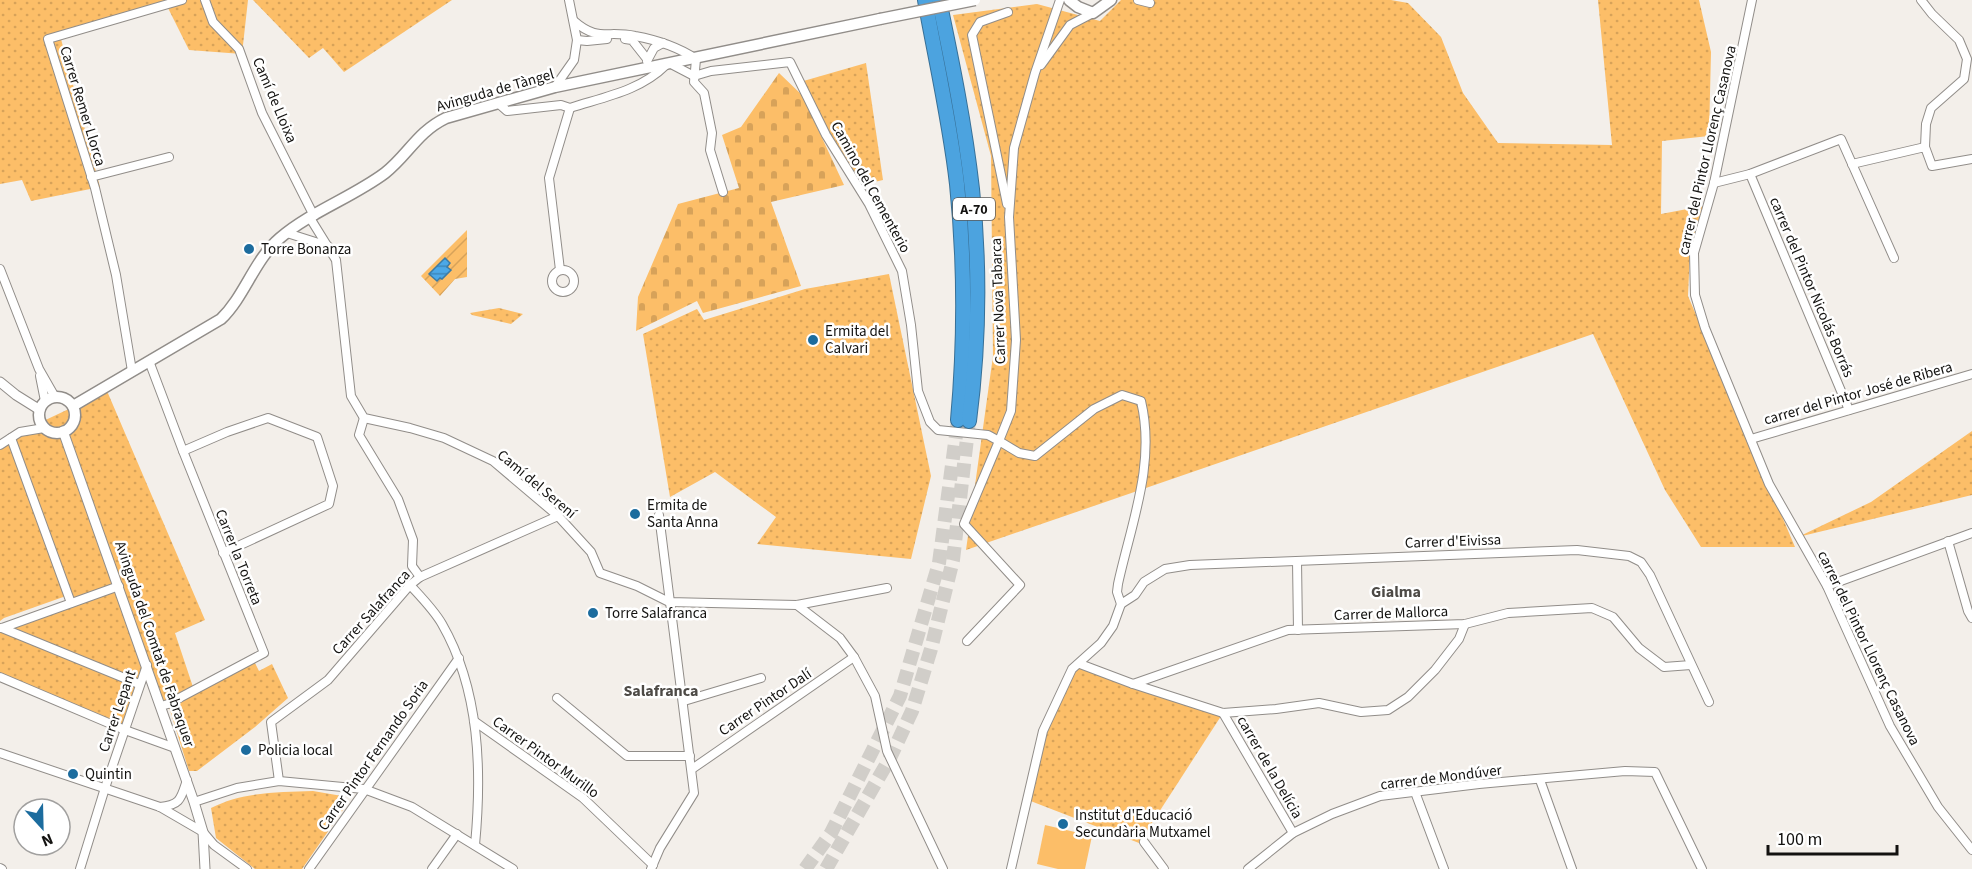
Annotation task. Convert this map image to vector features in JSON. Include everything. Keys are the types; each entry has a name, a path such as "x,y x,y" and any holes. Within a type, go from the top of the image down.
{"highway":[{"name":"A-70","path":"925,0 949,127 957,184 963,284 964,421 974,381 977,325 975,230 965,141 939,0"}],"main road":[{"name":"Avinguda de Tàngel","path":"73,406 226,314 273,245 287,233 388,171 432,124 555,87 647,64 668,64 696,59 975,0"},
{"path":"1069,0 1078,7 1093,13 1111,0"},
{"path":"66,399 73,406 73,422 63,432 53,432 44,428 39,416 47,403 66,399"}],"street":[{"name":"Carrer Remer Llorca","path":"132,371 116,274 91,177 48,39 182,0"},
{"name":"Camí de Lloixa","path":"205,0 213,22 238,49 262,113 312,217"},
{"path":"555,87 574,60 578,40 569,0"},
{"name":"Carrer Nova Tabarca","path":"967,641 1020,585 964,524 1011,411 1016,340 1009,212 1014,148 1035,73 1060,0"},
{"path":"1138,0 1150,3"},
{"name":"carrer del Pintor Llorenç Casanova","path":"1752,0 1714,183 1694,253 1695,295 1705,328 1768,484 1827,586 1890,726 1938,807 1972,850"},
{"path":"1922,0 1932,14 1959,40 1967,59 1964,79 1932,108 1926,124 1924,147 1932,166 1972,159"},
{"path":"1008,12 980,22 972,34 1009,212"},
{"path":"1035,73 1070,25 1093,13"},
{"path":"574,21 587,32 603,35 619,33 663,43 681,50 696,59 694,79"},
{"path":"578,40 613,38 632,40 647,64"},
{"path":"647,64 654,48 663,43"},
{"name":"Camino del Cementerio","path":"694,79 711,71 790,62 826,135 869,204 902,271 918,391 930,422 938,430 988,435 999,441"},
{"path":"498,103 507,111 561,105 570,108 634,88 655,76 668,64 694,79 704,93 712,133 710,150 723,192"},
{"path":"560,270 549,178 570,108"},
{"path":"1714,183 1750,174 1840,139 1893,258"},
{"path":"1852,164 1924,147"},
{"name":"Carrer Remer Llorca","path":"91,177 169,157"},
{"name":"carrer del Pintor Nicolás Borrás","path":"1750,174 1849,410"},
{"path":"312,217 336,260 351,396 364,418 359,435 398,499 413,540 412,566 420,577"},
{"path":"287,233 327,246"},
{"path":"0,269 39,369 47,403 16,395 0,382"},
{"name":"Carrer la Torreta","path":"149,361 264,654 161,706"},
{"name":"carrer del Pintor José de Ribera","path":"1751,439 1972,374"},
{"path":"999,441 1019,453 1035,456 1095,409 1122,395 1141,401 1145,419 1146,449 1138,507 1118,584 1117,592 1121,604 1107,635 1080,664 1072,669 1043,731 1011,869"},
{"path":"183,451 226,432 268,418 317,437 333,486 328,504 223,553"},
{"name":"Camí del Serení","path":"364,418 444,438 493,462 558,516 591,552 600,573 637,586 669,602"},
{"path":"0,445 20,432 44,428"},
{"name":"Avinguda del Comtat de Fabraquer","path":"63,432 187,780 203,832 206,869"},
{"path":"11,438 72,603"},
{"path":"652,867 660,848 694,793 684,702 669,602 666,555 659,515"},
{"name":"Carrer Salafranca","path":"279,781 271,722 328,680 410,585 420,577 558,516"},
{"path":"1827,586 1972,533"},
{"path":"1948,542 1972,618"},
{"name":"Carrer d'Eivissa","path":"1121,604 1135,595 1144,582 1164,569 1190,565 1577,550 1629,556 1641,562 1650,575 1709,702"},
{"path":"1297,561 1298,630"},
{"path":"410,585 441,622 468,682 474,721 480,797 475,845"},
{"path":"1,629 119,586"},
{"path":"669,602 797,605 886,588"},
{"path":"797,605 840,638 854,657 875,696 886,750 942,868"},
{"name":"Carrer de Mallorca","path":"1133,684 1288,630 1465,624 1508,613 1592,608 1613,617 1640,648 1664,667 1691,665"},
{"path":"1080,664 1133,684 1224,713 1319,703 1361,712 1388,710 1408,697 1435,670 1459,639 1465,624"},
{"path":"1,629 140,684"},
{"name":"Carrer Pintor Dalí","path":"692,769 854,657"},
{"name":"Carrer Pintor Fernando Soria","path":"309,869 459,658"},
{"name":"Carrer Lepant","path":"80,869 147,665"},
{"path":"0,677 125,730 175,748"},
{"path":"684,702 761,678"},
{"path":"557,698 627,756 690,756"},
{"name":"carrer de la Delícia","path":"1224,713 1293,833"},
{"name":"Carrer Pintor Murillo","path":"474,721 583,798 652,867"},
{"path":"0,753 160,807 203,832 214,845 247,869"},
{"name":"carrer de Mondúver","path":"1248,869 1293,833 1332,814 1380,796 1479,784 1625,771 1655,772 1702,869"},
{"path":"160,807 172,806 181,799 187,780"},
{"path":"1540,780 1572,869"},
{"path":"194,802 237,788 279,781 364,789 412,807 513,869"},
{"path":"1415,792 1444,869"},
{"path":"432,869 457,834"},
{"path":"1144,842 1164,869"}],"green space":[{"path":"0,0 248,0 242,54 189,50 168,8 102,25 61,39 100,187 31,201 22,180 0,184"},
{"path":"253,0 452,0 344,72 323,48 309,58"},
{"path":"1121,0 1391,0 1408,3 1441,37 1463,93 1498,143 1612,145 1598,0 1699,0 1711,52 1709,136 1662,141 1661,214 1703,206 1690,250 1688,296 1795,547 1701,547 1665,490 1593,334 966,550 993,356 991,156 953,15 1037,4 1100,21"},
{"path":"866,63 883,180 857,186 800,82"},
{"path":"779,73 802,95 844,185 771,202 801,286 703,313 697,301 636,331 638,297 678,204 739,188 722,135 741,127"},
{"path":"467,230 467,277 455,279 440,296 421,276"},
{"path":"889,274 931,476 911,559 757,544 776,517 715,472 670,497 643,334 697,309 704,320 805,289"},
{"path":"499,308 523,314 511,324 470,313"},
{"path":"107,391 205,620 175,633 194,690 253,659 259,671 272,664 288,698 255,727 197,771 189,771 168,704 161,706 147,666 125,730 0,677 2,628 71,603 66,596 0,621 0,443 3,440 15,450 11,438 20,432"},
{"path":"1972,431 1972,495 1798,537 1871,502"},
{"path":"1080,664 1223,713 1139,843 1028,800 1043,731 1072,669"},
{"path":"313,791 342,796 345,807 302,869 255,869 216,838 211,808 248,796"},
{"path":"1045,825 1092,836 1085,869 1058,869 1037,864"}],"water":[{"path":"445,258 450,263 447,267 451,270 437,281 429,274"}],"tunnel":[{"path":"805,869 831,833 900,696 939,563 958,420"},
{"path":"826,869 890,758 912,711 931,649 953,560 969,421"}],"place":[{"name":"Torre Bonanza","path":"249,249"},
{"name":"Ermita del Calvari","path":"813,340"},
{"name":"Ermita de Santa Anna","path":"635,514"},
{"name":"Torre Salafranca","path":"593,613"},
{"name":"Policia local","path":"246,750"},
{"name":"Quintin","path":"73,774"},
{"name":"Institut d'Educació Secundària Mutxamel","path":"1063,824"}],"district":[{"name":"Gialma","path":"1396,591"},
{"name":"Salafranca","path":"661,690"}]}
